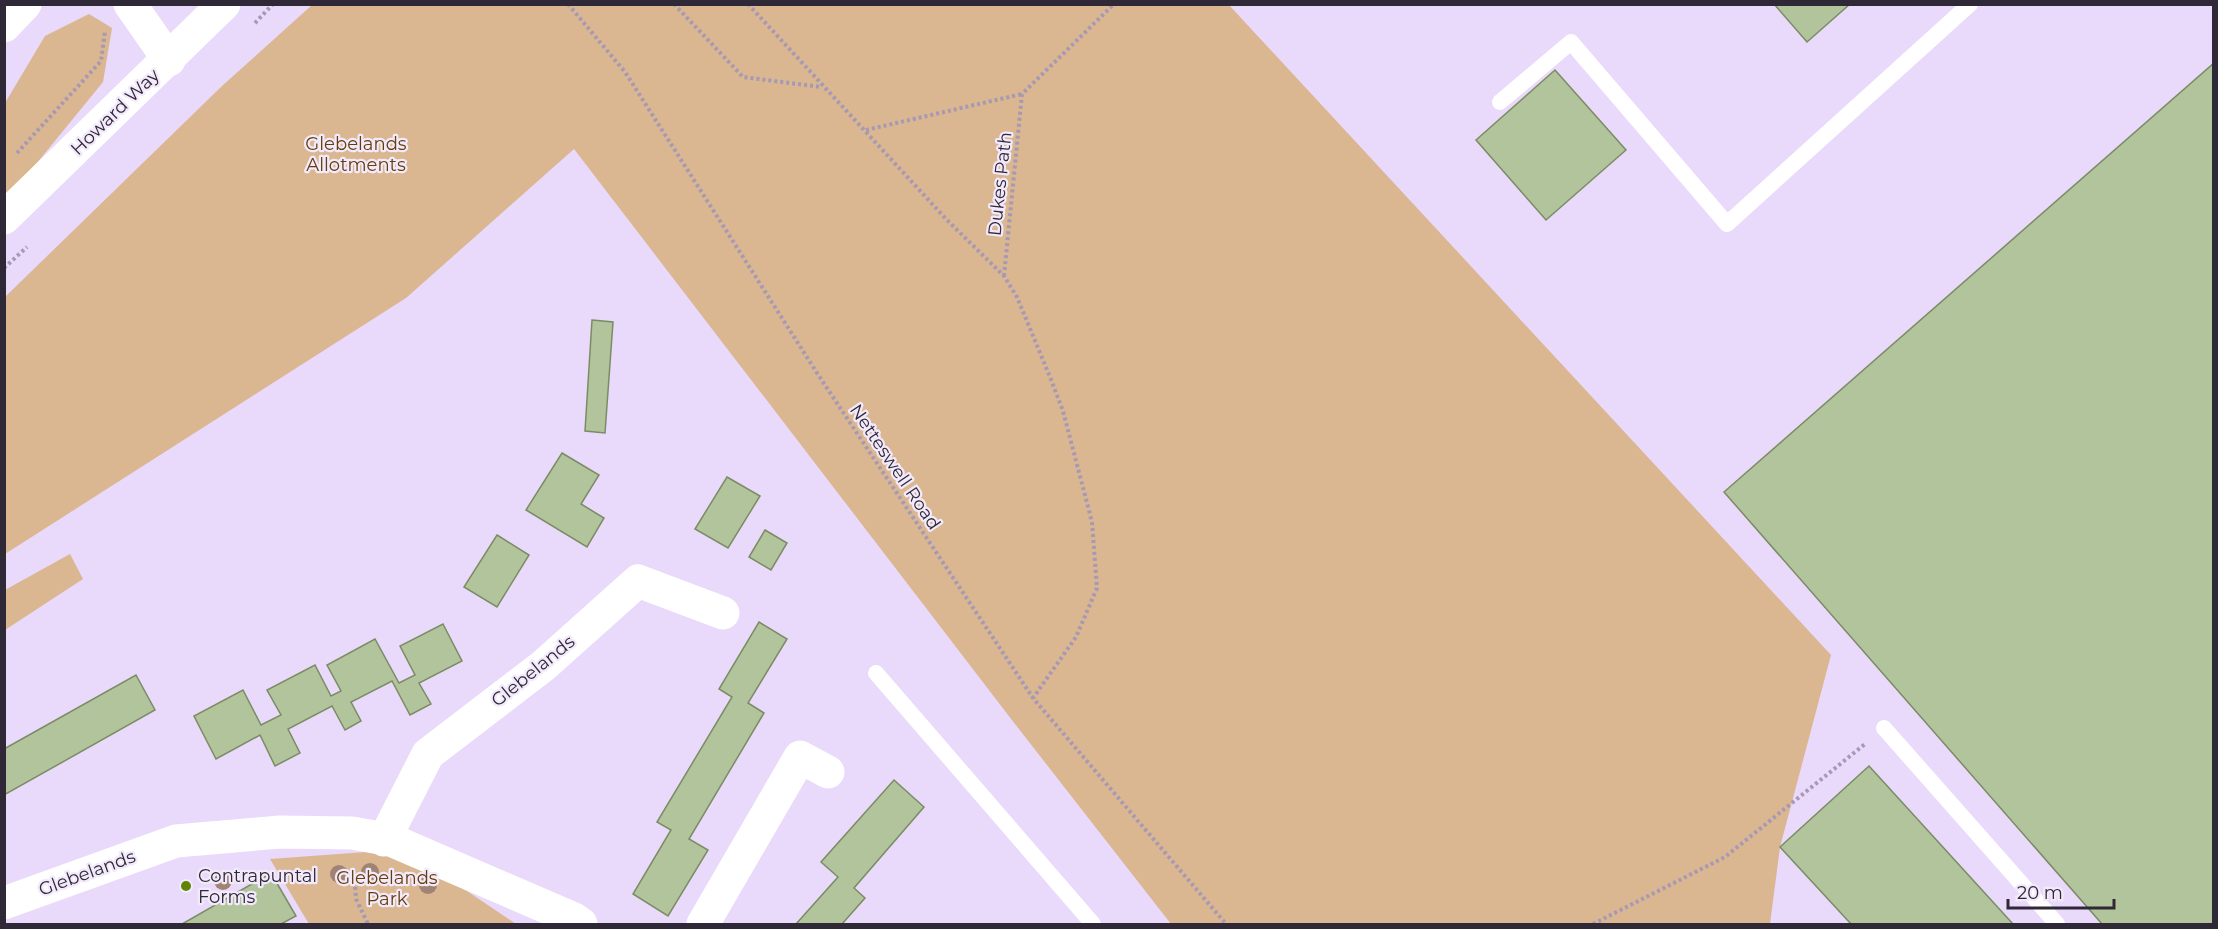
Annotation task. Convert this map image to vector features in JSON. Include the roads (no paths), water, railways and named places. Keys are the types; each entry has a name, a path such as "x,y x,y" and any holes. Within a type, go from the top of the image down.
{"street":[{"path":"4,26 25,4"},
{"name":"Howard Way","path":"4,218 224,4"},
{"path":"119,12 168,60"},
{"name":"Glebelands","path":"384,840 428,754 543,666 638,581 723,613"},
{"path":"703,924 800,757 828,772"},
{"name":"Glebelands","path":"4,903 176,841 280,832 352,833 391,840 581,924"}],"lane":[{"path":"1500,102 1571,42 1727,224 1970,4"},
{"path":"876,673 1093,924"},
{"path":"1884,728 2057,924"}],"place":[{"name":"Contrapuntal Forms","path":"186,886"}],"park label":[{"name":"Glebelands Allotments","path":"356,154"},
{"name":"Glebelands Park","path":"387,888"}]}
